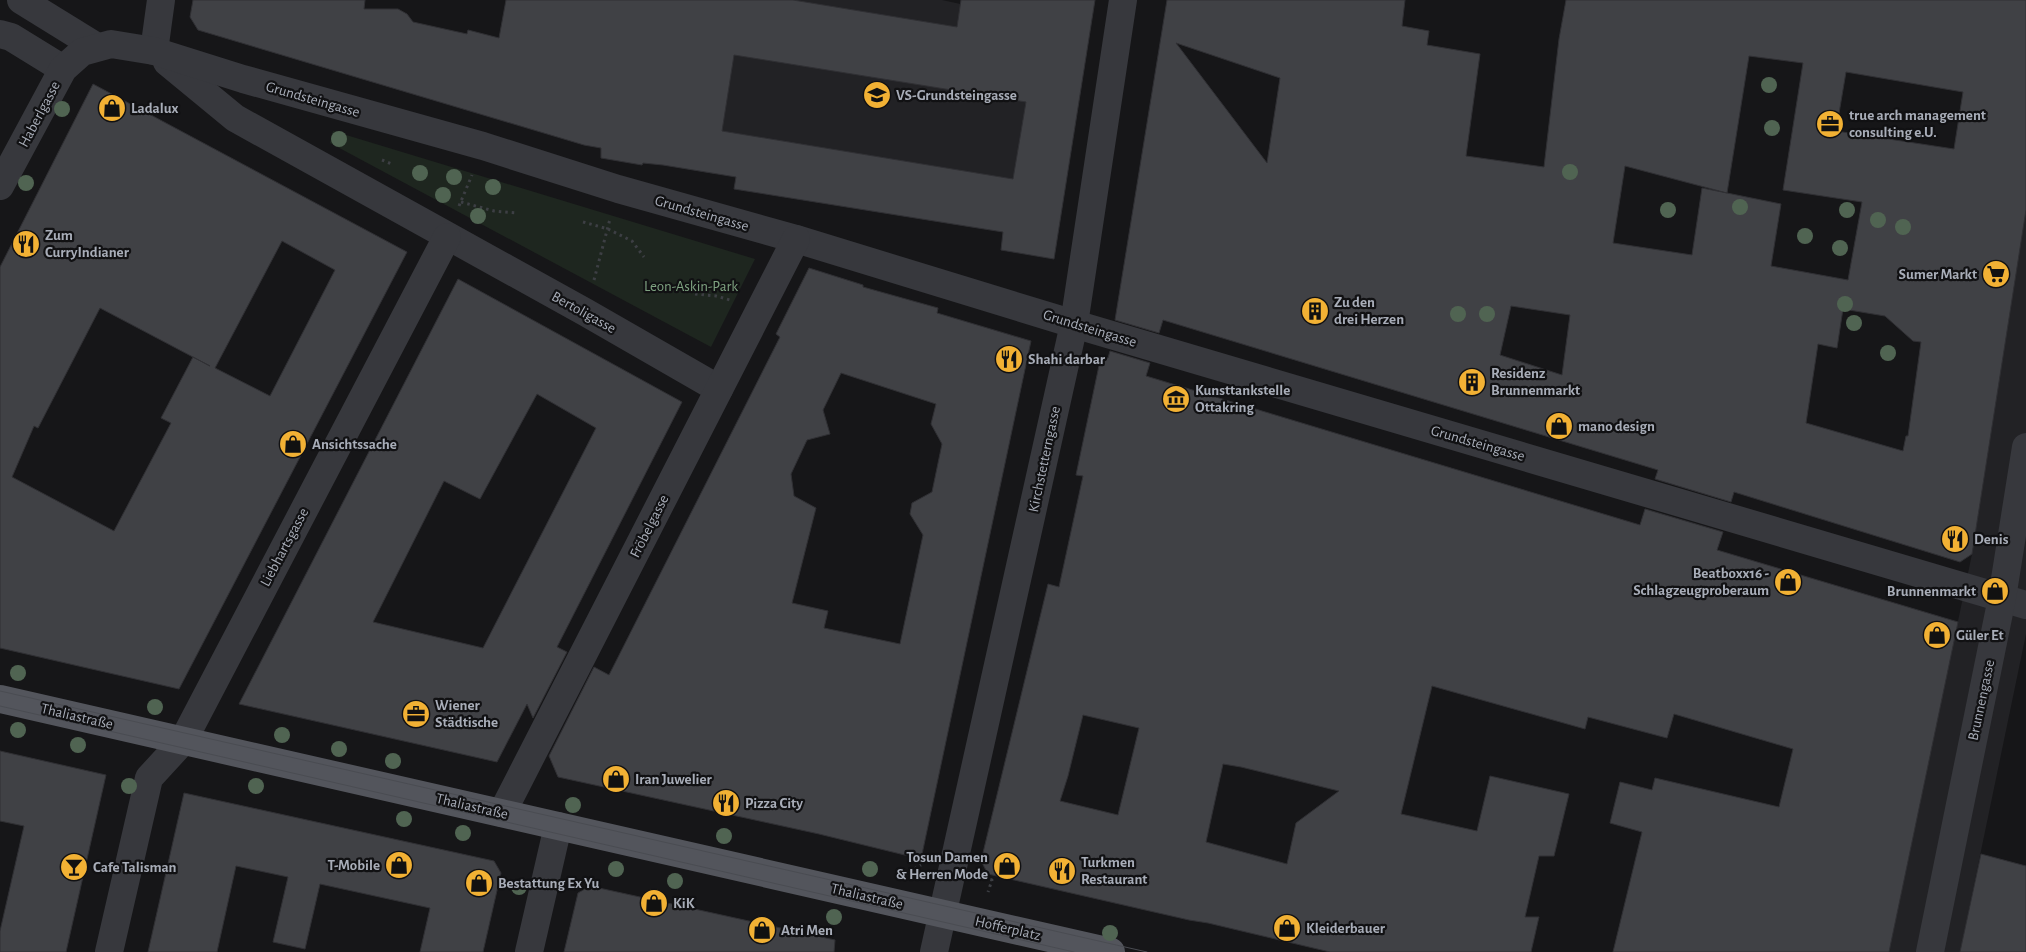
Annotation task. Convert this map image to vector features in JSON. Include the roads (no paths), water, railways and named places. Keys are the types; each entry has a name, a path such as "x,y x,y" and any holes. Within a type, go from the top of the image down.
{"main road":[{"name":"Thaliastraße","path":"0,699 944,914"},
{"name":"Hofferplatz","path":"944,914 1111,952"}],"street":[{"path":"21,0 97,47"},
{"path":"161,0 154,51 234,118 447,237"},
{"name":"Kirchstetterngasse","path":"944,914 1074,324 1124,0"},
{"path":"0,34 11,37 63,69"},
{"name":"Grundsteingasse","path":"63,69 82,52 111,44 154,51 243,79 483,146 618,189 796,239 1074,324 2014,601"},
{"name":"Haberlgasse","path":"0,186 63,69"},
{"name":"Bertoligasse","path":"447,237 585,312 719,389"},
{"name":"Liebhartsgasse","path":"109,952 149,778 183,740 447,237"},
{"name":"Fröbelgasse","path":"502,813 796,239"},
{"name":"Brunnengasse","path":"1930,952 2014,601 2026,447"},
{"path":"529,952 558,826"},
{"path":"934,952 944,914"}],"tram line":[{"path":"0,691 1147,952"},
{"path":"0,706 1074,952"}],"place":[{"name":"VS-Grundsteingasse","path":"877,95"},
{"name":"Ladalux","path":"112,108"},
{"name":"true arch management consulting e.U.","path":"1830,124"},
{"name":"Zum CurryIndianer","path":"26,244"},
{"name":"Sumer Markt","path":"1996,274"},
{"name":"Zu den drei Herzen","path":"1315,311"},
{"name":"Shahi darbar","path":"1009,359"},
{"name":"Residenz Brunnenmarkt","path":"1472,382"},
{"name":"Kunsttankstelle Ottakring","path":"1176,399"},
{"name":"mano design","path":"1559,426"},
{"name":"Ansichtssache","path":"293,444"},
{"name":"Denis","path":"1955,539"},
{"name":"Beatboxx16 - Schlagzeugproberaum","path":"1788,582"},
{"name":"Brunnenmarkt","path":"1995,591"},
{"name":"Güler Et","path":"1937,635"},
{"name":"Wiener Städtische","path":"416,714"},
{"name":"Iran Juwelier","path":"616,779"},
{"name":"Pizza City","path":"726,803"},
{"name":"T-Mobile","path":"399,865"},
{"name":"Tosun Damen & Herren Mode","path":"1007,866"},
{"name":"Cafe Talisman","path":"74,867"},
{"name":"Turkmen Restaurant","path":"1062,871"},
{"name":"Bestattung Ex Yu","path":"479,883"},
{"name":"KiK","path":"654,903"},
{"name":"Kleiderbauer","path":"1287,928"},
{"name":"Atri Men","path":"762,930"}],"park label":[{"name":"Leon-Askin-Park","path":"691,286"}]}
